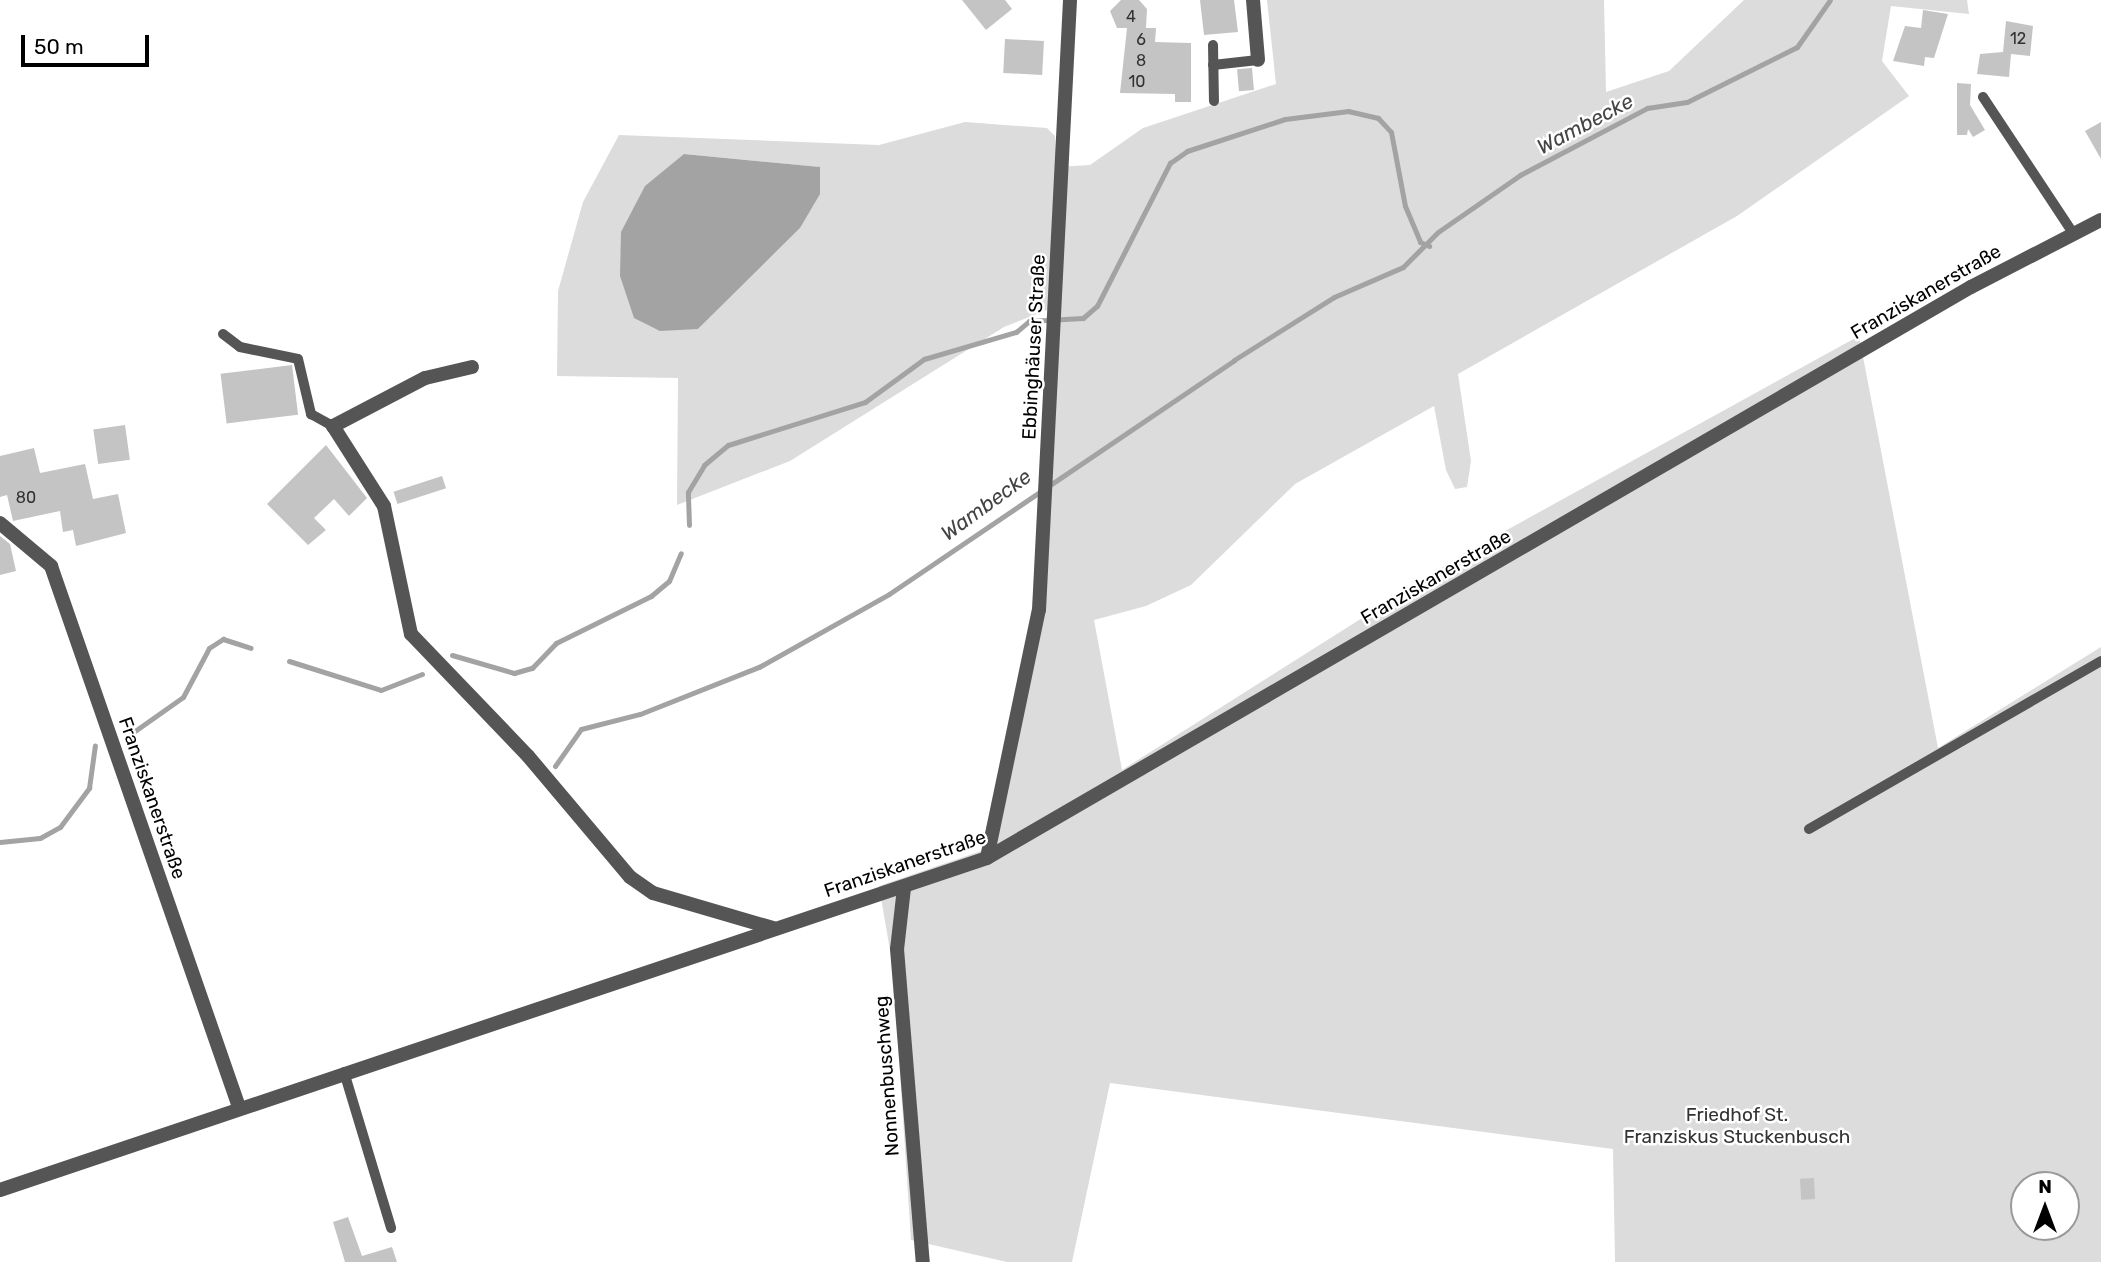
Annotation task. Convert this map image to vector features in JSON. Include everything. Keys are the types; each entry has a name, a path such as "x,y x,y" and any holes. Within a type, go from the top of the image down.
{"street":[{"name":"Ebbinghäuser Straße","path":"988,858 1031,662 1046,481 1070,0"},
{"path":"1253,0 1258,60"},
{"name":"Franziskanerstraße","path":"0,1190 239,1107 988,858 2074,233 2101,220"},
{"path":"472,367 425,378 333,426 384,506 411,634 528,756 611,858 653,893 774,928"},
{"name":"Franziskanerstraße","path":"0,523 51,566 239,1107"},
{"name":"Nonnenbuschweg","path":"904,888 898,963 923,1262"}],"lane":[{"path":"1213,45 1214,101"},
{"path":"1213,65 1258,60"},
{"path":"1983,97 2074,233"},
{"path":"223,334 240,347 298,359 311,414 333,426"},
{"path":"1809,830 2101,661"},
{"path":"344,1072 391,1228"}],"green space":[{"name":"Friedhof St. Franziskus Stuckenbusch","path":"1267,0 1604,0 1606,92 1669,71 1744,0 1967,0 1969,14 1891,6 1882,61 1909,96 1737,216 1458,374 1471,461 1467,487 1455,489 1446,470 1434,406 1295,484 1191,585 1146,606 1094,620 1122,770 1465,553 1859,336 1938,748 2101,647 2101,1262 1615,1262 1613,1149 1110,1083 1072,1262 1007,1262 911,1240 893,968 879,886 981,851 1031,630 1049,309 1004,327 790,461 677,505 678,378 557,376 558,291 583,202 619,135 879,145 965,122 1047,128 1055,136 1057,167 1090,165 1143,128 1276,84","holes":["684,154 819,167 800,228 698,329"]}],"shaded area":[{"path":"684,154 820,167 820,194 800,228 698,329 660,331 634,318 620,276 621,232 645,186"}],"building":[{"path":"962,0 1005,0 1012,9 986,30"},
{"path":"1121,0 1139,0 1147,9 1146,28 1156,28 1155,42 1191,43 1191,102 1175,102 1175,94 1120,93 1127,28 1117,28 1110,11"},
{"path":"1200,0 1234,0 1238,32 1204,35"},
{"path":"1923,10 1948,14 1934,58 1925,57 1924,66 1893,61 1905,26 1921,28"},
{"path":"2006,21 2033,26 2030,56 2011,54 2009,77 1977,74 1980,54 2003,52"},
{"path":"1005,39 1044,41 1042,75 1003,73"},
{"path":"1252,68 1254,90 1239,91 1237,69"},
{"path":"1957,83 1971,84 1970,105 1985,130 1973,137 1968,129 1967,135 1957,135"},
{"path":"2101,122 2101,159 2085,131"},
{"path":"292,365 298,415 227,423 221,374"},
{"path":"125,425 130,460 98,464 93,429"},
{"path":"326,445 367,498 349,516 334,499 314,518 326,530 308,545 267,504"},
{"path":"34,448 40,473 85,464 93,499 118,494 126,533 76,546 73,530 63,532 60,511 13,521 7,495 0,497 0,456"},
{"path":"442,476 446,488 398,504 393,492"},
{"path":"0,536 10,544 16,571 0,575"},
{"path":"1814,1178 1815,1199 1801,1200 1800,1179"},
{"path":"348,1217 362,1256 392,1247 397,1262 345,1262 333,1222"}],"waterway":[{"name":"Wambecke","path":"555,766 581,729 640,714 759,667 889,594 1234,360 1334,297 1403,267 1438,232 1520,175 1647,108 1687,102 1797,47 1830,0"},
{"name":"Wambecke","path":"689,525 688,492 704,465 728,445 865,402 924,359 1016,332 1029,321 1083,318 1097,306 1170,163 1187,151 1285,119 1348,111 1378,118 1391,132 1405,206 1420,242 1429,246"},
{"name":"Wambecke","path":"452,655 514,673 532,668 556,643 651,596 669,581 681,553"},
{"name":"Wambecke","path":"132,733 183,697 209,648 223,639 251,648"},
{"name":"Wambecke","path":"289,661 381,690 422,674"},
{"name":"Wambecke","path":"0,842 40,838 60,827 89,788 95,745"}]}
